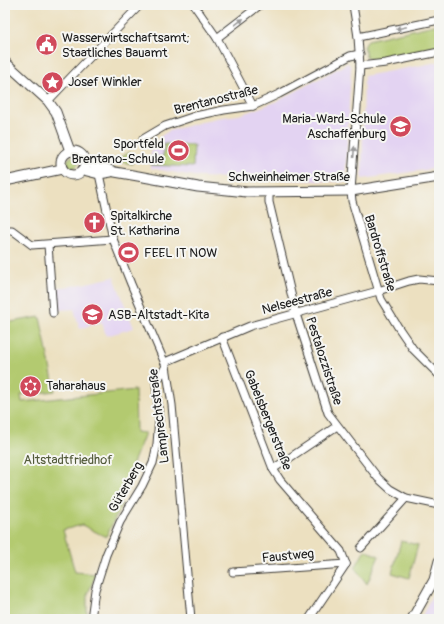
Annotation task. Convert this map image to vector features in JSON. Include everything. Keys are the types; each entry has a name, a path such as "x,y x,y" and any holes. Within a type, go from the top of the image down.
{"street":[{"path":"48,101 140,5"},
{"path":"194,5 217,38 253,106"},
{"path":"217,38 260,5"},
{"name":"Bardroffstraße","path":"353,5 360,54 360,66 351,190 352,201 380,299 407,340 422,359 439,375"},
{"path":"358,37 439,20"},
{"path":"360,66 386,63 439,52"},
{"name":"Brentanostraße","path":"144,139 165,126 195,116 253,106 279,94 350,56 360,54"},
{"path":"5,62 48,101 56,112 70,151"},
{"path":"75,150 80,152 84,165 79,173 69,175 62,169 60,164 61,159 66,152 75,150"},
{"name":"Schweinheimer Straße","path":"84,165 100,170 198,187 240,192 269,193 351,190 439,177"},
{"path":"5,181 62,169"},
{"name":"Lamprechtstraße","path":"100,170 113,239 166,364 172,405 191,619"},
{"name":"Pestalozzistraße","path":"269,193 269,202 296,314 328,413 378,478 390,489 406,498 439,505"},
{"path":"5,230 12,230 32,246 113,239"},
{"path":"48,245 53,312"},
{"name":"Nelseestraße","path":"166,364 222,337 250,326 378,291 397,284 419,279 439,281"},
{"name":"Gabelsbergerstraße","path":"222,337 273,469 280,480 341,551 346,564"},
{"name":"Güterberg","path":"91,619 95,590 106,555 120,522 142,486 153,463 157,444 159,418 156,383 166,364"},
{"path":"273,469 337,426"},
{"path":"361,548 406,498"},
{"path":"412,619 434,580 439,561"},
{"path":"309,619 346,564"},
{"name":"Faustweg","path":"233,572 346,564"}],"shaded area":[{"name":"Maria-Ward-Schule Aschaffenburg","path":"439,62 439,168 362,179 364,76"},
{"path":"348,63 351,67 345,182 199,177 150,168 151,151 161,136 169,131 216,118 239,115 278,101"},
{"path":"114,277 134,328 106,336 102,322 80,329 74,309 56,310 54,288 73,286"},
{"path":"439,582 439,619 421,618"}],"green space":[{"path":"439,24 439,48 374,61 366,56 364,47 368,40"},
{"name":"Sportfeld Brentano-Schule","path":"164,144 194,145 193,167 151,165 151,157 163,157"},
{"path":"130,152 133,156 133,164 121,162 120,158"},
{"path":"73,156 77,158 79,162 77,166 73,168 69,166 67,162 69,158"},
{"name":"Altstadtfriedhof","path":"40,317 55,391 21,395 22,402 135,390 136,432 145,433 118,501 122,504 106,537 82,525 63,530 75,572 96,574 87,596 87,619 5,619 5,323"},
{"path":"401,541 418,545 409,578 392,573"},
{"path":"365,550 379,556 367,584 355,568"}],"place":[{"name":"Wasserwirtschaftsamt; Staatliches Bauamt","path":"46,45"},
{"name":"Josef Winkler","path":"52,82"},
{"name":"Maria-Ward-Schule Aschaffenburg","path":"401,126"},
{"name":"Sportfeld Brentano-Schule","path":"179,151"},
{"name":"Spitalkirche St. Katharina","path":"95,223"},
{"name":"FEEL IT NOW","path":"128,253"},
{"name":"ASB-Altstadt-Kita","path":"93,315"},
{"name":"Taharahaus","path":"31,386"}]}
